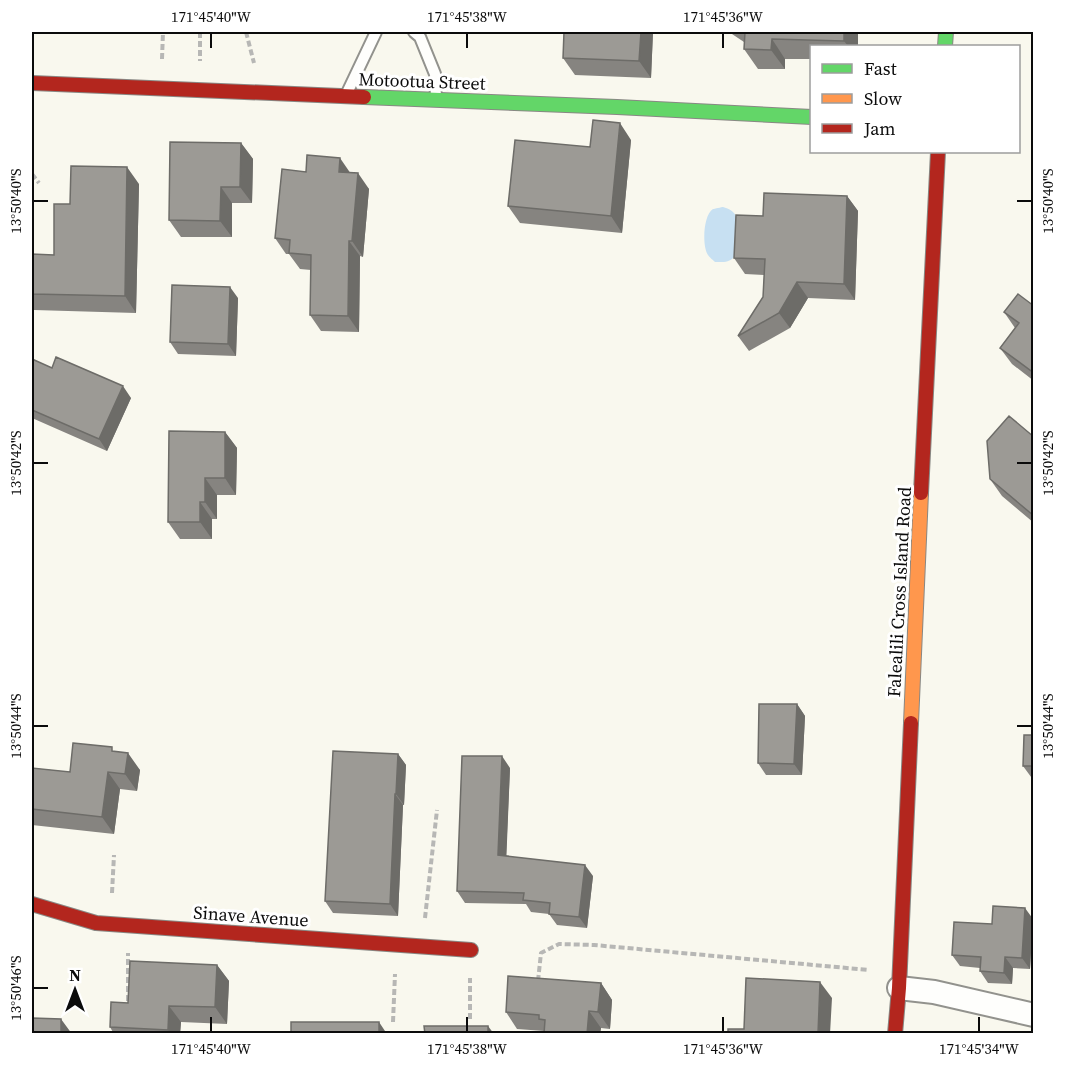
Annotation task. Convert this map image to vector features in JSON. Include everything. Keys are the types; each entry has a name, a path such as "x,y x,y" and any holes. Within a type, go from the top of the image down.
{"main road":[{"name":"Motootua Street","path":"32,83 810,117"},
{"name":"Falealili Cross Island Road","path":"895,1034 939,153"},
{"name":"Sinave Avenue","path":"32,904 96,923 471,950"}],"street":[{"path":"899,981 934,992 1034,1015"}],"lane":[{"path":"345,96 376,32"},
{"path":"414,32 420,37 435,74 436,101"}],"path":[{"path":"32,174 39,183"},
{"path":"421,946 437,810"},
{"path":"110,924 114,855"},
{"path":"128,1001 129,926"},
{"path":"393,1022 396,944"},
{"path":"538,981 541,953 559,944 594,945 899,981"},
{"path":"470,1019 471,950"}],"water":[{"path":"723,207 732,211 736,216 737,244 732,259 715,262 706,251 705,224 713,209"}],"building":[{"path":"564,32 641,32 639,61 563,58"},
{"path":"745,32 844,32 844,41 772,39 771,50 744,49"},
{"path":"593,120 620,123 611,216 508,206 515,140 590,147"},
{"path":"170,142 241,143 240,187 221,187 220,221 169,220"},
{"path":"307,155 340,158 339,172 358,173 352,241 349,241 348,316 310,315 311,255 289,253 290,240 275,238 282,169 306,172"},
{"path":"71,166 127,167 125,296 32,294 32,254 54,255 54,204 70,204"},
{"path":"764,193 847,196 844,284 797,282 779,313 738,336 763,297 765,259 734,258 736,215 763,216"},
{"path":"172,285 230,287 228,344 170,342"},
{"path":"1018,294 1034,306 1034,373 1000,348 1019,323 1004,312"},
{"path":"56,357 123,386 99,439 32,410 32,359 52,368"},
{"path":"1009,416 1034,437 1034,516 990,479 987,441"},
{"path":"169,431 225,432 225,478 205,478 205,502 200,502 200,522 168,522"},
{"path":"759,704 797,704 794,764 758,763"},
{"path":"1024,735 1034,735 1034,766 1023,766"},
{"path":"73,743 112,747 112,751 128,753 125,774 108,772 102,817 32,809 32,768 70,772"},
{"path":"333,751 398,754 390,904 325,901"},
{"path":"462,756 502,756 498,855 585,865 579,917 549,914 550,903 523,900 524,893 457,891"},
{"path":"993,906 1025,908 1022,958 1005,957 1004,973 980,971 981,957 952,955 954,922 992,924"},
{"path":"130,961 217,965 215,1007 169,1006 168,1030 110,1027 111,1002 128,1003"},
{"path":"508,976 601,983 598,1012 589,1011 587,1034 544,1034 545,1020 539,1019 539,1015 506,1012"},
{"path":"746,978 820,982 818,1034 728,1034 728,1029 744,1029"},
{"path":"32,1018 61,1019 61,1034 32,1034"},
{"path":"291,1022 379,1022 379,1034 291,1034"},
{"path":"424,1026 488,1026 488,1034 425,1034"}],"traffic: fast":[{"path":"945,45 946,32"},
{"path":"364,97 810,117"}],"traffic: slow":[{"path":"911,723 921,493"}],"traffic: jam":[{"path":"32,83 364,97"},
{"path":"921,493 938,153"},
{"path":"895,1034 911,723"},
{"path":"32,904 96,923 471,950"}]}
